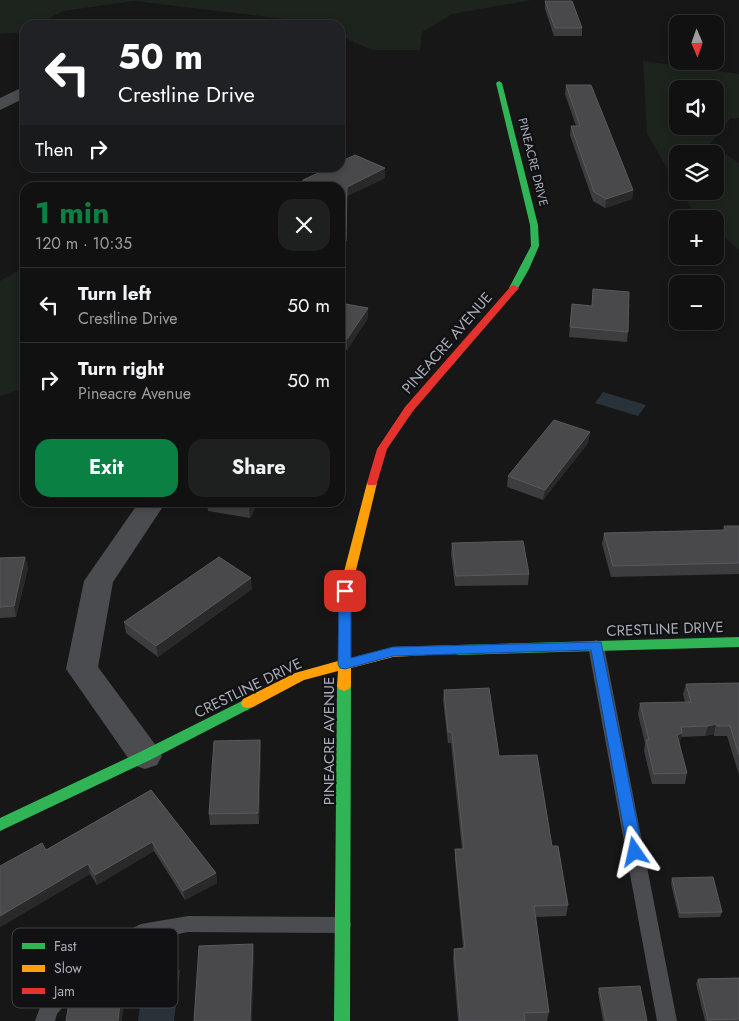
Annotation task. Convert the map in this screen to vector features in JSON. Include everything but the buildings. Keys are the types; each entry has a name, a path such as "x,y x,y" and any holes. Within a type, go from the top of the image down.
{"street":[{"name":"PINEACRE DRIVE","path":"499,83 534,225 534,249"},
{"path":"0,105 20,94"},
{"name":"PINEACRE AVENUE","path":"342,1021 345,591 367,501 382,449 409,409 509,295 526,269 534,249"},
{"path":"145,756 82,669 99,581 150,507"},
{"name":"CRESTLINE DRIVE","path":"0,825 145,756 300,676 393,652 739,642"}],"lane":[{"path":"596,646 667,1021"},
{"path":"167,928 188,924 343,925"},
{"path":"45,1021 50,1008"}],"shaded area":[{"path":"0,0 532,0 452,14 422,32 420,50 372,50 345,38 345,20 294,20 134,1 63,11 46,20 20,20 20,32 0,34"},
{"path":"643,61 669,65 669,70 709,70 739,74 739,118 730,119 724,126 724,80 669,80 669,135 717,135 710,144 712,145 669,145 669,171 647,134"},
{"path":"724,153 739,163 739,250 724,237 724,210 693,210 686,200 724,200"},
{"path":"20,270 20,390 0,396 0,281"},
{"path":"603,392 646,405 638,416 595,403"},
{"path":"178,970 180,970 178,987"},
{"path":"140,1008 176,1008 174,1021 138,1021"}],"traffic: fast":[{"path":"499,83 534,225 535,246 514,288"},
{"path":"458,650 739,642"},
{"path":"342,1021 344,686"},
{"path":"0,825 145,756 248,703"}],"traffic: slow":[{"path":"344,686 345,591 372,483"},
{"path":"248,703 300,676 393,652 458,650"}],"traffic: jam":[{"path":"372,483 382,449 409,409 514,288"}],"route":[{"path":"345,591 345,664 393,652 596,646 635,852"}]}
